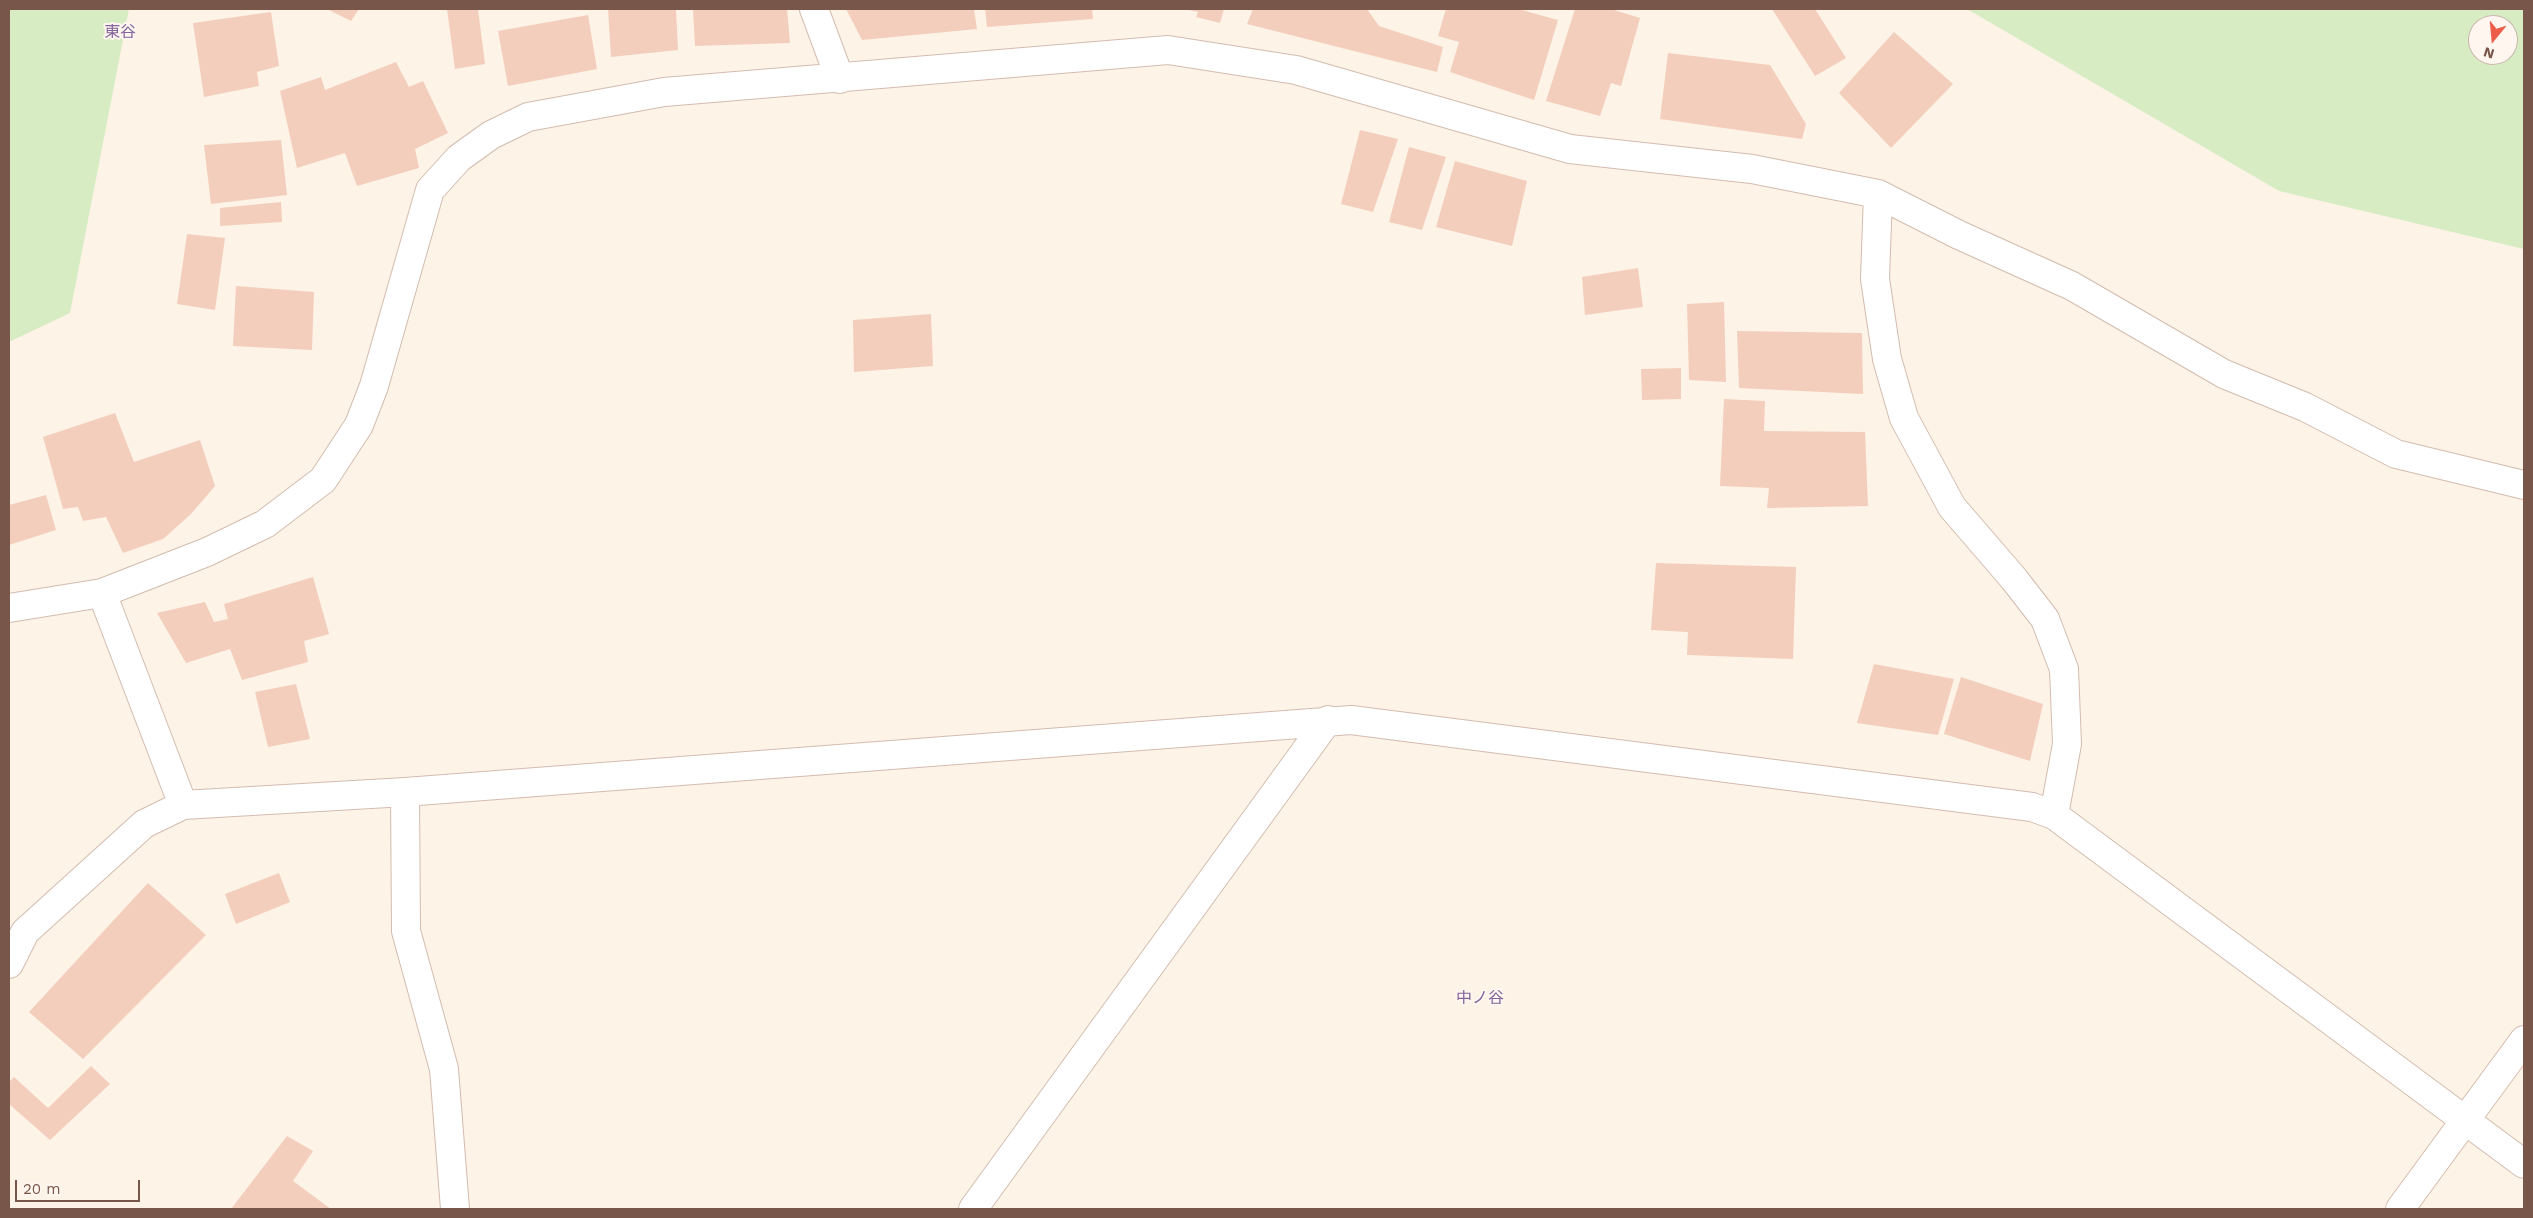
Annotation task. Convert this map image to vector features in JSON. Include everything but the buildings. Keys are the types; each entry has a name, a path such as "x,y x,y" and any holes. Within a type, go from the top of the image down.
{"street":[{"path":"814,9 840,79"},
{"path":"9,608 102,594 207,552 265,524 323,480 358,425 374,386 430,190 459,158 491,135 528,117 664,92 840,79 1168,50 1296,70 1570,149 1752,169 1878,194 1959,235 2072,286 2224,374 2305,407 2396,454 2524,485"},
{"path":"1878,194 1875,279 1887,358 1904,418 1952,507 2014,578 2045,619 2064,669 2067,744 2054,816"},
{"path":"102,594 183,805"},
{"path":"973,1209 1328,720"},
{"path":"9,964 25,932 144,824 183,805 405,792 1328,720 1351,720 2032,806 2054,816 2464,1122 2524,1164"},
{"path":"405,792 406,931 444,1070 455,1209"},
{"path":"2400,1209 2524,1040"}],"green space":[{"path":"9,9 129,9 70,313 9,342"},
{"path":"1967,9 2524,9 2524,249 2279,191"}],"district":[{"name":"東谷","path":"120,32"},
{"name":"中ノ谷","path":"1480,998"}]}
